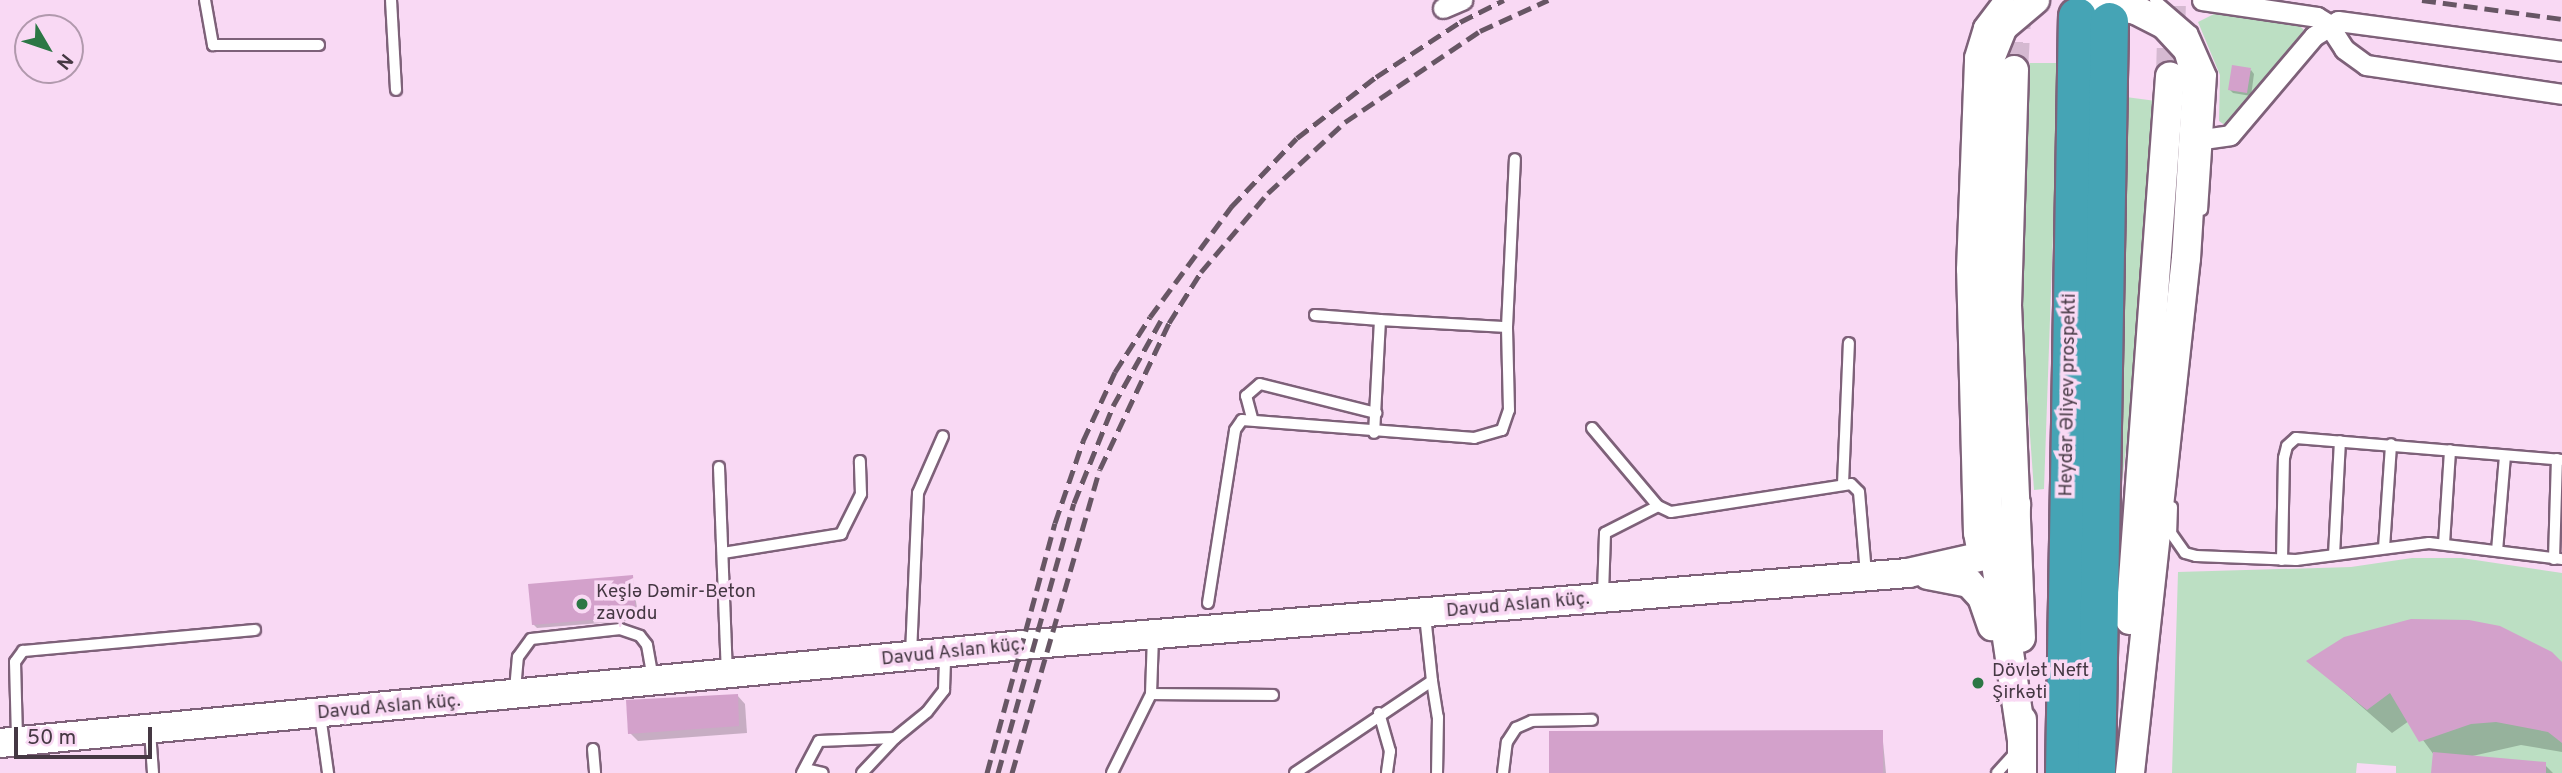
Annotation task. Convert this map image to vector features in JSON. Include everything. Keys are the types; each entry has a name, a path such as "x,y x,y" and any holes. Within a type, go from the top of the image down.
{"highway":[{"name":"Heydər Əliyev prospekti","path":"2064,773 2090,12"},
{"name":"Heydər Əliyev prospekti","path":"2090,12 2096,773"}],"main road":[{"path":"2022,753 1993,557 1982,308 1989,70 1994,43 2003,27 2035,0"},
{"path":"2090,12 2136,10 2180,39 2196,69 2203,140 2129,773"},
{"path":"2014,70 2007,305 2016,504 2022,753"},
{"path":"2129,773 2130,598 2170,76"},
{"path":"1908,573 1993,557 2010,546 2016,504"},
{"path":"1908,573 1961,580 1982,597 2022,753"},
{"name":"Davud Aslan küç.","path":"9,743 1153,635 1425,615 1908,573"}],"street":[{"path":"1443,8 1462,0"},
{"path":"1993,557 1976,548 1973,533 1967,257 1974,58 1983,27 2003,0"},
{"path":"2202,0 2299,12 2328,24 2365,23 2562,51"},
{"path":"2203,140 2235,130 2328,24"},
{"path":"2328,24 2344,49 2366,65 2562,94"}],"lane":[{"path":"205,0 214,45 319,45"},
{"path":"391,0 396,90"},
{"path":"2155,0 2184,22 2207,60 2212,91 2203,140 2175,480"},
{"path":"1208,603 1235,430 1242,420 1252,418 1374,433 1474,438 1497,434 1509,411 1507,327 1515,159"},
{"path":"1315,315 1507,327"},
{"path":"1374,433 1380,320"},
{"path":"1843,484 1849,343"},
{"path":"1252,418 1246,396 1260,384 1376,413"},
{"path":"1592,428 1658,506 1686,512 1843,484 1859,492 1866,577"},
{"path":"911,658 918,493 943,436"},
{"path":"2174,494 2171,533 2185,552 2282,559 2444,544 2558,559 2559,459 2296,438 2287,446 2282,559"},
{"path":"2334,555 2340,441"},
{"path":"2384,548 2391,444"},
{"path":"2444,544 2450,450"},
{"path":"2497,551 2505,456"},
{"path":"723,553 841,534 861,494 860,461"},
{"path":"719,467 727,676"},
{"path":"1603,598 1605,533 1658,506"},
{"path":"1425,615 1438,717 1437,773"},
{"path":"514,696 518,657 531,639 620,629 640,636 647,645 654,683"},
{"path":"9,743 15,662 23,651 255,630"},
{"path":"1112,773 1151,694 1153,635"},
{"path":"862,773 895,738 939,700 945,682 945,655"},
{"path":"1295,773 1379,713 1432,681"},
{"path":"1151,694 1273,695"},
{"path":"1379,713 1390,751 1387,773"},
{"path":"320,714 328,773"},
{"path":"1503,773 1507,742 1516,729 1532,721 1592,720"},
{"path":"150,730 153,773"},
{"path":"823,773 804,771 814,746 824,739 895,738"},
{"path":"593,749 596,773"},
{"path":"1997,773 2022,753"}],"green space":[{"path":"2220,11 2297,23 2304,30 2226,126 2219,121 2220,75 2198,22"},
{"path":"2030,63 2059,63 2044,489 2034,490 2022,325"},
{"path":"2126,97 2156,101 2137,359 2113,556"},
{"path":"2412,558 2462,558 2562,573 2562,773 2396,773 2396,766 2357,763 2356,773 2172,773 2178,572 2351,567"}],"building":[{"path":"2232,65 2251,68 2247,93 2228,90"},
{"path":"633,575 636,616 532,625 528,584"},
{"path":"2411,619 2469,620 2500,626 2552,652 2562,662 2562,743 2548,732 2496,722 2471,724 2419,742 2390,693 2367,710 2306,661 2344,637"},
{"path":"738,694 739,726 628,734 626,700"},
{"path":"1883,730 1883,773 1549,773 1549,731"},
{"path":"2433,752 2546,762 2546,773 2431,773"}],"tunnel":[{"path":"2014,70 2018,0"},
{"path":"2170,76 2172,0"}],"railway":[{"path":"987,773 1055,523 1083,441 1115,372 1150,317 1231,207 1297,138 1376,77 1460,22 1504,0"},
{"path":"1012,773 1100,469 1169,323 1201,272 1268,193 1345,122 1480,31 1548,0"},
{"path":"2422,0 2562,19"},
{"path":"998,773 1074,503 1113,406 1161,320"}],"place":[{"name":"Keşlə Dəmir-Beton zavodu","path":"582,604"},
{"name":"Dövlət Neft Şirkəti","path":"1978,683"}]}
